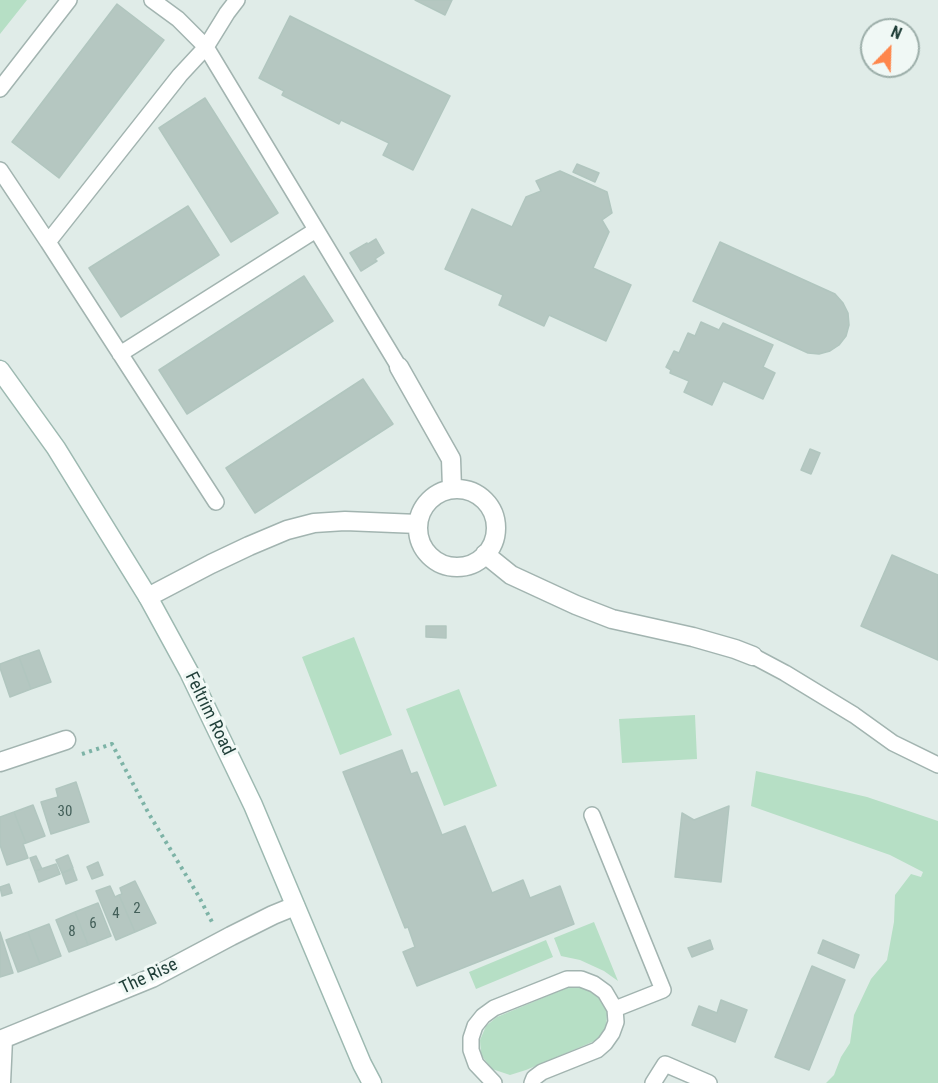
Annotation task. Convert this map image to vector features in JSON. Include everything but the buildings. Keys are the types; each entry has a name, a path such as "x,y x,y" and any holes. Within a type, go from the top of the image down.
{"street":[{"path":"399,368 451,459 452,489"},
{"name":"Feltrim Road","path":"0,370 56,448 148,597 189,672 253,805 372,1083"},
{"path":"465,489 486,501 493,512 495,534 486,554 476,562 465,566 453,566 441,563 423,548 418,524 421,512 428,500 440,492 465,489"},
{"path":"148,597 249,546 314,523 345,521 418,524"},
{"path":"486,554 511,575 612,619 693,637 753,656"},
{"path":"0,762 66,740"},
{"name":"The Rise","path":"2,1040 152,978 273,915 295,906"},
{"path":"1,1083 2,1040"}],"lane":[{"path":"0,89 69,0"},
{"path":"152,0 177,19 206,47 399,368"},
{"path":"48,242 180,75 206,47 237,0"},
{"path":"0,170 216,502"},
{"path":"120,354 316,230"},
{"path":"753,656 854,715 893,743 938,765"},
{"path":"592,815 663,990 615,1009"},
{"path":"494,1083 477,1064 471,1050 471,1038 475,1026 483,1016 494,1008 567,979 580,979 594,984 605,992 615,1009 616,1022 612,1033 597,1050 543,1072 534,1078 532,1083"},
{"path":"653,1083 665,1064 709,1083"}],"path":[{"path":"80,754 112,744 213,925"}],"green space":[{"path":"0,0 27,0 0,34"},
{"path":"354,637 392,735 340,755 302,657"},
{"path":"459,689 497,786 444,806 406,709"},
{"path":"695,715 697,759 622,763 619,719"},
{"path":"756,771 867,797 938,821 938,1083 826,1083 834,1075 850,1043 854,1015 871,979 887,960 894,922 895,895 911,874 921,877 923,872 890,855 751,806"},
{"path":"594,922 618,981 604,971 580,960 561,956 554,938"},
{"path":"546,940 553,957 476,989 469,972"},
{"path":"569,987 582,987 603,1002 607,1013 606,1029 597,1040 510,1075 492,1069 481,1055 480,1040 486,1026 497,1017"}]}
